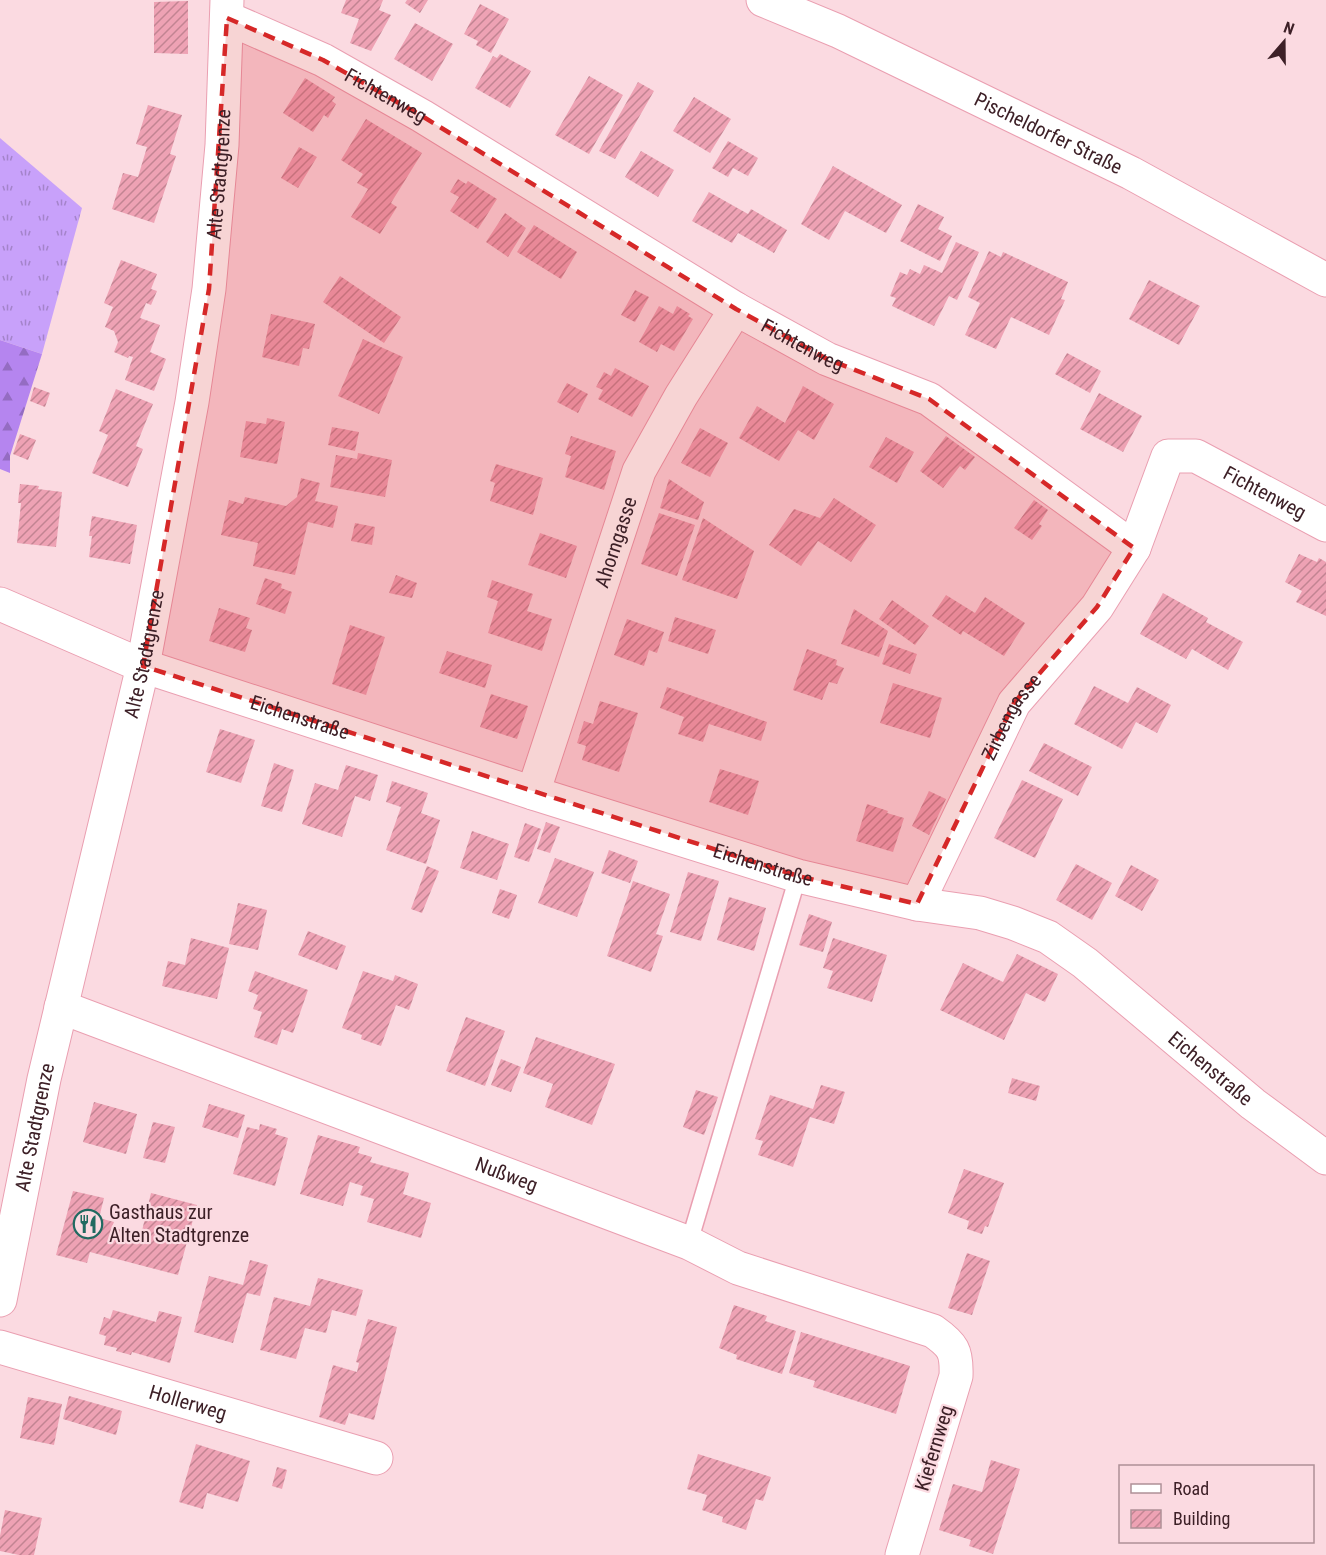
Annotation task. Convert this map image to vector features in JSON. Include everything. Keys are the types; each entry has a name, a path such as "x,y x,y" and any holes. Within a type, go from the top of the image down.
{"street":[{"name":"Pischeldorfer Straße","path":"764,0 838,31 1131,172 1326,280"},
{"name":"Fichtenweg","path":"227,9 422,116 736,309 827,359 929,399 1134,548 1168,456 1196,456 1326,525"},
{"name":"Alte Stadtgrenze","path":"0,1300 44,1079 143,666 192,402 209,289 222,145 227,9"},
{"name":"Ahorngasse","path":"533,793 639,471 681,396 736,309"},
{"name":"Zirbengasse","path":"916,904 1014,703 1097,607 1134,548"},
{"name":"Eichenstraße","path":"0,603 143,666 533,793 798,876 916,904 980,913 1013,923 1048,938 1086,963 1253,1104 1326,1158"},
{"name":"Nußweg","path":"61,1007 689,1243 738,1268 933,1331 949,1342"},
{"name":"Kiefernweg","path":"902,1555 956,1376 957,1358 949,1342"},
{"name":"Hollerweg","path":"0,1347 376,1458"}],"lane":[{"path":"689,1243 798,876"}],"highlighted area":[{"path":"227,18 323,60 422,116 736,309 827,359 929,399 1134,548 1097,607 1014,703 917,904 798,876 143,666 209,289"}],"green space":[{"path":"0,138 82,208 42,354 0,340"},
{"path":"0,340 42,354 10,456 10,473 0,469"}],"building":[{"path":"346,0 383,0 379,10 391,15 371,51 350,43 359,19 341,13"},
{"path":"407,0 428,0 420,13 405,3"},
{"path":"188,1 188,54 154,53 154,2"},
{"path":"480,4 509,19 491,53 476,45 478,41 464,34"},
{"path":"415,23 453,44 432,81 394,59"},
{"path":"500,54 531,71 510,108 475,88 493,56 497,58"},
{"path":"589,76 623,95 589,154 555,135"},
{"path":"305,78 335,97 332,101 336,104 328,118 324,115 313,132 283,113"},
{"path":"638,82 654,91 615,159 599,151"},
{"path":"694,97 731,119 710,153 673,131"},
{"path":"148,105 182,115 170,154 176,156 154,223 112,209 123,173 138,177 147,147 136,144"},
{"path":"366,119 422,153 391,203 397,207 380,234 351,217 368,189 357,183 363,174 341,160"},
{"path":"728,141 758,158 748,176 733,168 728,177 712,168"},
{"path":"299,147 317,157 298,188 281,178"},
{"path":"641,151 674,170 658,197 625,177"},
{"path":"833,166 902,205 886,233 845,211 829,240 801,224"},
{"path":"458,179 466,184 468,181 497,199 478,229 450,211 459,197 450,192"},
{"path":"709,192 748,214 751,209 787,230 774,253 738,233 732,243 692,221"},
{"path":"918,204 944,217 938,229 952,236 940,261 900,241"},
{"path":"505,213 526,228 508,257 486,242"},
{"path":"534,225 577,252 561,279 517,252"},
{"path":"956,242 979,252 957,300 949,296 934,326 892,306 896,298 890,296 900,272 907,275 910,269 920,274 924,265 942,273"},
{"path":"989,251 1001,257 1003,252 1068,282 1061,299 1065,300 1049,335 1011,317 996,349 965,335 980,303 968,297"},
{"path":"121,260 157,274 151,289 157,291 151,305 146,303 140,318 160,325 150,352 166,359 154,391 125,380 133,357 128,358 114,352 118,342 114,331 105,327 113,307 104,303"},
{"path":"340,276 401,317 384,343 323,302"},
{"path":"1149,280 1200,306 1179,345 1129,319"},
{"path":"635,290 649,297 635,322 621,315"},
{"path":"659,306 673,314 677,306 690,314 688,316 693,319 674,351 661,344 657,352 639,342"},
{"path":"271,314 315,324 309,349 303,348 299,366 262,357"},
{"path":"363,339 403,357 379,414 338,396"},
{"path":"1067,353 1101,371 1090,393 1055,374"},
{"path":"615,368 649,386 632,417 598,399 603,390 596,387 604,372 611,376"},
{"path":"567,383 588,394 578,413 557,402"},
{"path":"803,386 834,404 814,440 798,430 779,461 739,438 757,406 785,423"},
{"path":"34,387 50,393 45,407 30,401"},
{"path":"116,389 153,404 136,446 143,449 128,487 92,473 108,435 99,431"},
{"path":"1099,393 1142,416 1123,452 1080,429"},
{"path":"267,418 285,422 277,464 240,457 246,421 266,424"},
{"path":"332,427 359,432 355,451 328,445"},
{"path":"700,428 728,443 710,477 681,463"},
{"path":"20,434 36,440 28,460 13,454"},
{"path":"571,436 616,451 604,490 565,477 571,456 565,454"},
{"path":"946,436 975,457 965,470 960,466 943,488 920,471"},
{"path":"886,437 914,452 897,483 869,467"},
{"path":"358,453 392,460 385,497 330,487 336,455 357,459"},
{"path":"496,464 543,478 533,515 490,501 495,483 490,481"},
{"path":"301,478 320,483 315,501 338,506 333,528 308,522 295,575 253,566 258,543 221,535 229,500 243,504 245,497 286,506 297,497"},
{"path":"669,479 704,502 698,520 660,508"},
{"path":"20,484 62,492 56,547 17,543 21,503 18,503"},
{"path":"834,498 876,525 851,562 818,541 801,566 769,545 794,509 820,518"},
{"path":"1034,500 1048,510 1039,524 1042,526 1032,540 1014,528"},
{"path":"659,513 695,525 677,576 641,564"},
{"path":"92,516 137,525 130,564 89,557"},
{"path":"703,518 754,551 737,599 682,580"},
{"path":"355,523 375,527 372,545 351,541"},
{"path":"540,533 577,546 566,578 528,565"},
{"path":"1299,554 1317,562 1319,558 1326,562 1326,616 1296,602 1302,591 1285,582"},
{"path":"396,575 417,583 412,598 389,593"},
{"path":"265,578 282,584 281,588 292,592 285,614 256,604"},
{"path":"492,580 533,594 527,611 552,619 542,651 488,633 498,601 487,597"},
{"path":"1163,593 1208,618 1206,622 1243,642 1228,670 1192,649 1186,659 1140,634"},
{"path":"946,595 975,613 985,597 1025,623 1004,656 963,631 961,635 932,616"},
{"path":"892,600 929,626 915,645 879,619"},
{"path":"219,608 250,618 246,628 252,630 245,652 209,641"},
{"path":"854,609 888,631 879,657 841,644"},
{"path":"675,617 716,630 708,654 668,641"},
{"path":"627,619 664,632 657,653 649,650 644,666 614,655"},
{"path":"350,625 385,637 366,695 332,684"},
{"path":"889,644 917,654 910,674 882,664"},
{"path":"807,649 837,660 836,665 844,668 837,684 829,682 822,700 793,690"},
{"path":"447,651 492,665 485,688 439,673"},
{"path":"893,683 942,698 930,738 880,723"},
{"path":"1094,686 1128,703 1137,687 1171,705 1157,733 1136,722 1122,749 1074,724"},
{"path":"667,687 767,722 761,741 709,724 703,742 678,734 684,717 660,708"},
{"path":"491,694 528,706 517,739 480,727"},
{"path":"600,701 638,713 619,772 582,760 586,746 577,743 584,721 593,724"},
{"path":"220,729 255,740 241,783 206,772"},
{"path":"1044,743 1092,767 1078,796 1029,771"},
{"path":"274,763 294,770 282,812 261,806"},
{"path":"346,765 378,775 370,801 355,796 342,837 302,824 315,783 338,790"},
{"path":"720,769 759,781 748,815 709,802"},
{"path":"1022,780 1063,799 1035,858 994,838"},
{"path":"392,781 428,793 421,813 440,820 426,864 386,850 401,807 386,802"},
{"path":"929,791 946,799 929,835 912,826"},
{"path":"867,804 904,818 893,852 856,841"},
{"path":"546,822 560,827 550,853 537,849"},
{"path":"525,823 541,829 529,862 514,857"},
{"path":"472,831 509,844 497,880 460,868"},
{"path":"609,850 638,861 630,883 601,873"},
{"path":"555,858 594,872 577,917 538,903"},
{"path":"1076,864 1112,883 1092,920 1056,900"},
{"path":"1131,865 1159,880 1142,911 1115,896"},
{"path":"427,866 439,871 422,913 411,909"},
{"path":"688,872 719,881 701,941 670,932"},
{"path":"633,881 670,894 656,934 663,936 651,972 607,956"},
{"path":"500,889 517,895 509,919 492,913"},
{"path":"729,897 766,908 754,951 717,940"},
{"path":"238,903 267,910 258,950 229,944"},
{"path":"809,914 832,922 823,952 799,945"},
{"path":"308,931 346,946 337,970 298,955"},
{"path":"191,938 229,948 217,999 162,986 168,961 185,965"},
{"path":"833,938 887,955 872,1002 827,988 833,971 823,968"},
{"path":"1017,954 1058,974 1045,1002 1026,993 1004,1040 940,1010 963,963 1003,982"},
{"path":"255,971 308,990 293,1033 282,1029 277,1045 254,1037 262,1012 253,1009 258,995 248,991"},
{"path":"363,971 393,981 395,975 418,984 409,1010 396,1005 381,1046 361,1039 362,1035 342,1028"},
{"path":"466,1017 505,1031 485,1086 446,1071"},
{"path":"536,1037 615,1064 592,1125 545,1107 553,1084 523,1073"},
{"path":"501,1059 521,1067 511,1092 491,1085"},
{"path":"1012,1078 1040,1086 1036,1101 1008,1093"},
{"path":"821,1085 845,1092 834,1124 810,1117 793,1167 758,1155 763,1141 755,1139 770,1095 813,1109"},
{"path":"696,1090 718,1097 704,1135 683,1127"},
{"path":"94,1102 137,1114 126,1154 83,1142"},
{"path":"209,1104 245,1115 238,1138 202,1127"},
{"path":"153,1122 175,1127 165,1163 143,1158"},
{"path":"260,1124 277,1129 275,1134 288,1138 275,1186 233,1174 247,1127 259,1130"},
{"path":"318,1135 360,1147 358,1153 372,1157 370,1162 409,1173 403,1194 431,1203 421,1238 367,1222 374,1199 360,1195 363,1186 350,1182 343,1206 300,1194"},
{"path":"964,1169 1004,1183 988,1227 985,1226 982,1234 967,1229 969,1221 948,1213"},
{"path":"73,1191 104,1198 99,1218 114,1222 112,1227 141,1235 151,1193 197,1205 178,1275 90,1252 87,1263 56,1255"},
{"path":"967,1253 990,1261 972,1315 948,1308"},
{"path":"250,1260 268,1265 260,1296 247,1293 233,1343 194,1332 209,1276 243,1285"},
{"path":"318,1278 363,1290 356,1316 332,1310 326,1333 305,1328 296,1359 260,1350 274,1297 310,1306"},
{"path":"734,1305 767,1316 765,1321 796,1331 782,1374 736,1359 737,1355 719,1348"},
{"path":"113,1310 156,1322 159,1311 182,1317 170,1363 132,1352 131,1355 116,1351 117,1348 104,1345 106,1336 99,1334 104,1317 110,1319"},
{"path":"368,1319 397,1327 374,1420 349,1413 345,1425 319,1417 333,1365 357,1372 359,1363 356,1362"},
{"path":"801,1332 910,1366 896,1414 813,1387 815,1381 789,1373"},
{"path":"69,1396 122,1411 116,1435 63,1419"},
{"path":"28,1397 62,1404 54,1445 20,1438"},
{"path":"196,1444 250,1461 238,1502 207,1493 203,1509 179,1502"},
{"path":"698,1454 771,1477 763,1501 756,1499 746,1530 722,1522 723,1517 702,1510 707,1495 687,1489"},
{"path":"991,1460 1020,1469 993,1554 969,1546 971,1540 939,1530 953,1484 982,1492"},
{"path":"277,1467 287,1470 282,1489 272,1486"},
{"path":"5,1510 42,1518 34,1555 0,1551 0,1536"}],"place":[{"name":"Gasthaus zur Alten Stadtgrenze","path":"88,1224"}]}
